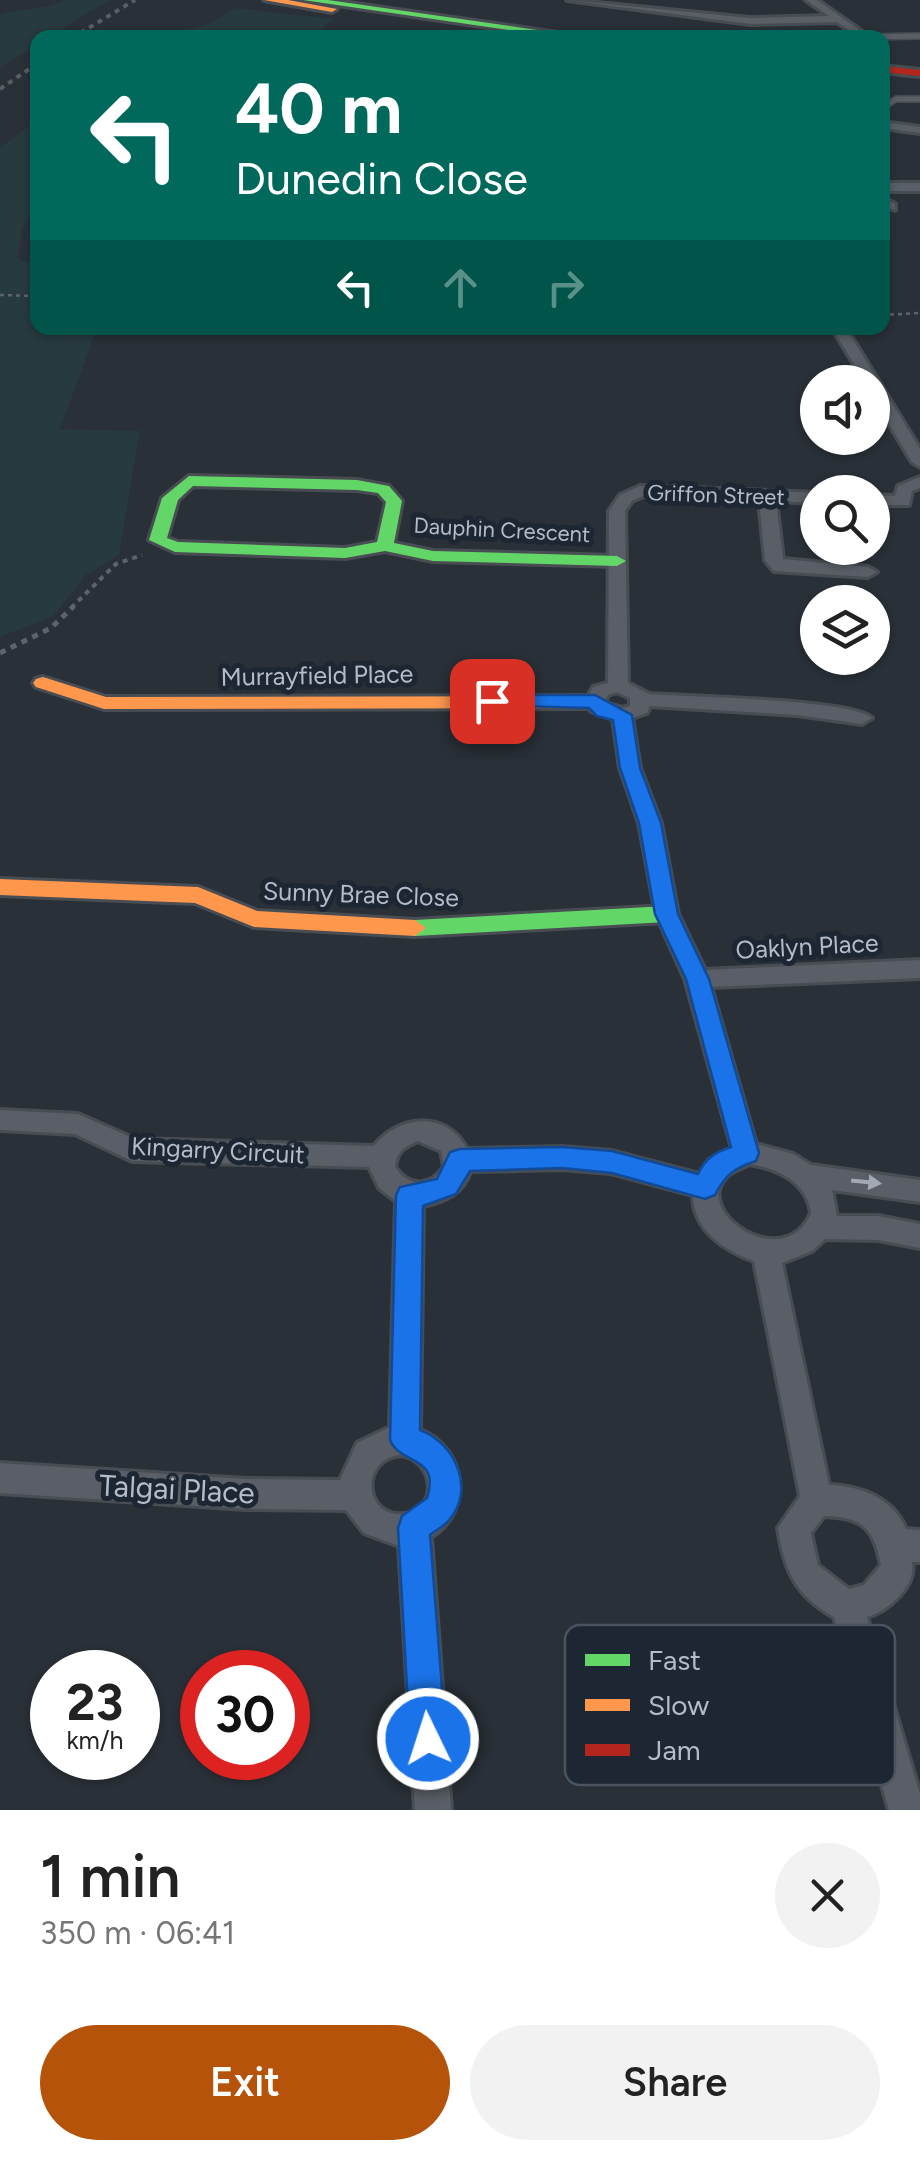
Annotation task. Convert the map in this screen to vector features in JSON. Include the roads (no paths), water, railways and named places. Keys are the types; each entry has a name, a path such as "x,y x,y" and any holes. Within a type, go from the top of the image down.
{"street":[{"path":"0,0 15,6"},
{"path":"268,0 476,30"},
{"path":"308,0 530,30"},
{"path":"572,0 750,20 839,19"},
{"path":"810,0 856,30"},
{"path":"890,69 920,73"},
{"path":"890,78 920,81"},
{"path":"890,125 920,130"},
{"path":"890,187 920,187"},
{"path":"842,335 920,462"},
{"name":"Dauphin Crescent","path":"384,546 394,500 383,489 357,485 189,481 176,488 162,514 158,540 174,546 345,553 384,546 433,556 616,561"},
{"path":"904,502 904,489 920,482"},
{"name":"Griffon Street","path":"618,686 618,511 626,498 640,491 800,497"},
{"path":"767,496 774,560 780,567 868,572"},
{"path":"890,501 904,502 920,513"},
{"name":"Murrayfield Place","path":"43,683 104,704 595,702"},
{"path":"642,700 640,709 622,715 604,712 595,702 600,690 618,686 634,690 642,700 796,709 862,718"},
{"path":"622,715 630,768 650,823 666,914 698,979 746,1153"},
{"name":"Sunny Brae Close","path":"0,887 198,895 219,901 248,919 328,926 487,925 666,914"},
{"name":"Oaklyn Place","path":"698,979 920,969"},
{"name":"Kingarry Circuit","path":"0,1120 78,1124 132,1150 381,1157"},
{"path":"416,1130 443,1136 456,1149 460,1160 455,1178 446,1186 429,1194 410,1195 385,1179 381,1157 395,1138 416,1130"},
{"path":"811,1176 822,1211 818,1227 802,1244 766,1251 745,1246 723,1232 710,1217 705,1188 713,1170 746,1153 786,1160 811,1176 920,1191"},
{"path":"460,1160 562,1158 612,1162 705,1188"},
{"path":"405,1440 410,1195"},
{"path":"818,1227 878,1228 920,1236"},
{"path":"766,1251 817,1500"},
{"path":"405,1440 422,1445 434,1455 446,1476 446,1491 439,1508 414,1528 384,1527 364,1513 355,1495 358,1470 366,1456 380,1446 405,1440"},
{"name":"Talgai Place","path":"0,1478 246,1494 355,1495"},
{"path":"817,1500 857,1501 907,1546 898,1570 874,1598 847,1606 820,1592 800,1568 794,1528 817,1500"},
{"path":"414,1528 433,1810"},
{"path":"847,1606 853,1625"},
{"path":"895,1769 907,1810"}],"lane":[{"path":"890,37 920,36"},
{"path":"890,103 920,98"}],"railway":[{"path":"85,30 135,0"},
{"path":"0,89 30,68"}]}
